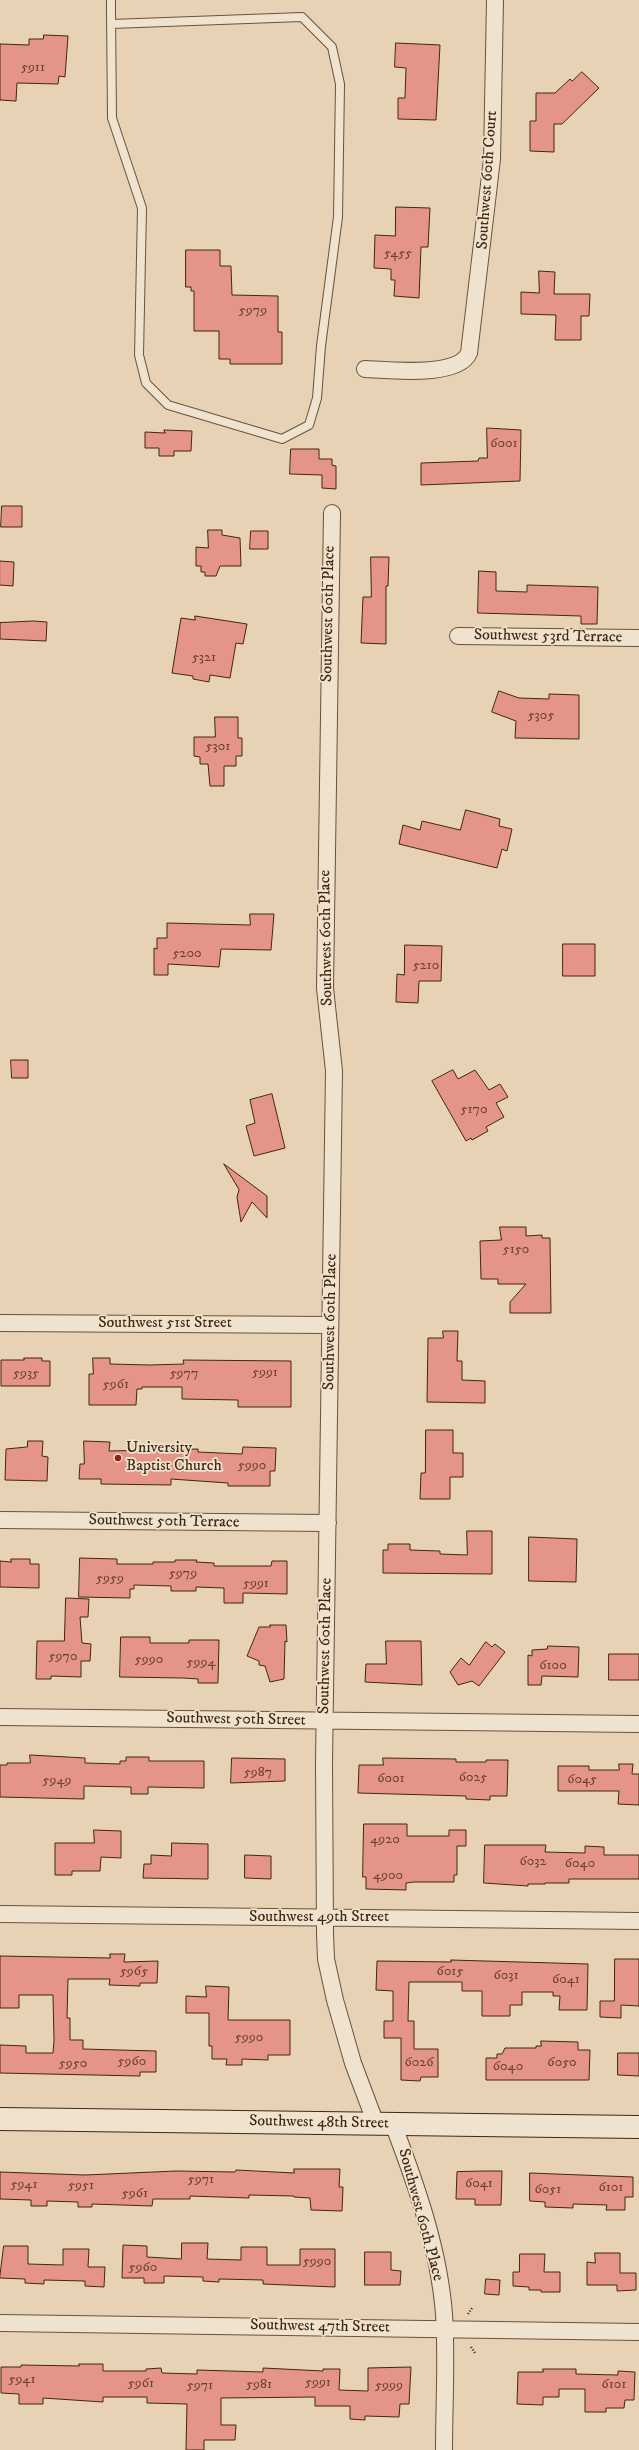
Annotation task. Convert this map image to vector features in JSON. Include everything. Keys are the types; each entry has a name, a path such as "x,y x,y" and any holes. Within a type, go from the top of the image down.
{"street":[{"name":"Southwest 60th Court","path":"365,369 435,369 453,366 467,358 475,321 490,183 495,0"},
{"name":"Southwest 60th Place","path":"332,513 325,933 325,988 334,1071 324,1721 324,1918 326,1959 331,1984 353,2063 384,2124 408,2165 432,2245 442,2300 444,2329 444,2450"},
{"name":"Southwest 53rd Terrace","path":"458,636 639,638"},
{"name":"Southwest 51st Street","path":"0,1323 330,1325"},
{"name":"Southwest 50th Terrace","path":"0,1520 328,1523"},
{"name":"Southwest 50th Street","path":"0,1717 639,1724"},
{"name":"Southwest 49th Street","path":"0,1914 639,1921"},
{"name":"Southwest 48th Street","path":"0,2119 639,2126"},
{"name":"Southwest 47th Street","path":"0,2323 639,2332"}],"lane":[{"path":"111,0 111,24 112,118 142,208 139,355 146,383 168,405 282,439 309,425 318,398 321,346 338,217 340,84 332,47 302,17 111,24"}],"building":[{"path":"44,35 68,36 65,77 59,76 58,84 17,83 16,101 0,100 0,44 29,45 29,39 43,39"},
{"path":"396,43 440,45 436,120 398,119 398,98 405,98 406,68 395,67"},
{"path":"582,72 599,88 562,124 554,124 554,152 530,151 530,121 536,121 536,93 555,93 570,79 572,81"},
{"path":"396,207 430,208 428,247 421,247 419,298 394,296 395,280 391,280 391,269 374,268 375,235 395,236"},
{"path":"186,250 220,250 220,266 231,266 232,295 278,296 278,332 282,332 282,364 230,364 230,359 219,359 219,331 194,331 194,291 191,291 191,287 186,287"},
{"path":"539,271 555,272 554,294 590,294 589,316 581,316 581,340 555,340 556,315 521,314 521,292 539,293"},
{"path":"487,428 521,430 520,481 421,485 421,463 478,461 479,458 487,458"},
{"path":"164,430 192,431 191,451 174,451 174,456 159,456 159,448 145,448 145,432 165,433"},
{"path":"291,449 319,449 319,459 332,459 332,465 336,466 336,489 322,488 322,475 290,474"},
{"path":"2,506 22,506 22,527 1,527"},
{"path":"208,530 222,530 222,535 240,538 241,566 220,566 216,576 205,576 205,572 201,572 201,566 196,566 196,547 208,548"},
{"path":"251,531 268,531 268,549 250,549"},
{"path":"371,557 389,557 388,586 386,586 386,644 361,643 363,597 371,597"},
{"path":"0,561 14,562 13,586 0,585"},
{"path":"479,571 496,572 496,591 527,592 527,585 598,587 597,624 581,624 581,616 478,613"},
{"path":"195,616 247,624 243,644 236,643 230,678 210,675 209,682 193,679 193,676 172,673 181,618 195,620"},
{"path":"34,621 47,622 46,641 0,639 0,623"},
{"path":"499,691 519,698 549,699 549,694 579,695 579,739 515,738 516,721 492,712"},
{"path":"215,717 238,717 238,738 242,738 242,756 236,756 236,766 224,766 224,786 210,786 208,764 200,764 200,757 194,756 194,737 215,737"},
{"path":"466,810 500,819 499,826 512,829 507,851 502,849 497,868 399,844 403,825 420,830 422,821 460,830"},
{"path":"250,914 274,914 271,950 221,949 219,967 168,964 168,975 154,975 154,948 157,949 157,938 167,938 167,923 250,925"},
{"path":"563,944 595,944 595,976 563,976"},
{"path":"405,945 442,946 441,981 419,981 418,1003 396,1002 397,974 404,975"},
{"path":"11,1060 28,1060 28,1078 12,1078"},
{"path":"453,1070 458,1079 475,1070 489,1090 500,1084 508,1097 496,1103 504,1117 486,1127 488,1131 472,1140 471,1138 466,1141 432,1081"},
{"path":"272,1094 285,1148 254,1156 246,1126 255,1123 250,1100"},
{"path":"224,1164 267,1196 267,1218 252,1202 241,1222 237,1197 239,1190"},
{"path":"500,1227 526,1227 526,1236 542,1235 542,1238 550,1238 551,1313 510,1313 510,1302 526,1284 498,1284 498,1279 481,1279 480,1241 501,1240"},
{"path":"443,1331 458,1331 457,1361 462,1361 462,1380 485,1381 485,1403 427,1402 428,1338 443,1338"},
{"path":"24,1358 42,1358 42,1361 50,1361 50,1386 1,1386 1,1360 24,1360"},
{"path":"93,1358 110,1358 110,1364 150,1365 184,1364 183,1360 291,1361 291,1407 238,1407 238,1400 182,1399 182,1387 142,1387 142,1389 137,1389 136,1405 89,1405 89,1374 93,1374"},
{"path":"426,1430 453,1430 453,1453 463,1453 463,1477 450,1477 450,1499 420,1499 421,1473 425,1473"},
{"path":"28,1441 43,1441 42,1456 48,1457 47,1481 5,1480 6,1449 27,1447"},
{"path":"84,1441 110,1442 109,1451 198,1449 198,1452 242,1454 243,1447 276,1448 275,1471 270,1471 270,1486 228,1486 228,1483 171,1479 171,1485 101,1484 101,1479 79,1479 80,1464 84,1464"},
{"path":"467,1531 492,1531 492,1574 383,1573 383,1550 388,1550 388,1544 410,1544 410,1550 440,1551 440,1554 467,1555"},
{"path":"529,1537 577,1539 576,1582 529,1581"},
{"path":"80,1558 117,1559 117,1564 153,1564 153,1562 175,1562 175,1560 197,1560 196,1562 214,1563 214,1566 271,1566 272,1561 287,1561 287,1594 243,1593 243,1603 224,1603 224,1588 196,1587 196,1591 171,1591 171,1586 134,1585 134,1589 130,1589 130,1598 79,1597"},
{"path":"11,1559 30,1559 30,1564 39,1564 39,1588 0,1587 0,1561 11,1562"},
{"path":"66,1598 89,1599 88,1617 80,1617 82,1643 91,1644 90,1661 81,1661 81,1677 51,1676 51,1679 36,1679 37,1641 64,1641"},
{"path":"270,1625 286,1625 287,1642 285,1641 284,1679 270,1682 265,1666 259,1665 259,1661 247,1656 259,1627 270,1627"},
{"path":"121,1637 150,1637 150,1643 189,1643 189,1640 219,1640 218,1683 198,1683 198,1679 183,1678 120,1677"},
{"path":"386,1641 421,1641 422,1685 365,1682 366,1664 386,1664"},
{"path":"486,1642 492,1647 495,1644 505,1652 479,1686 472,1681 458,1685 450,1672 461,1658 469,1665"},
{"path":"548,1646 579,1647 578,1677 542,1676 541,1685 528,1685 528,1655 532,1656 532,1650 547,1649"},
{"path":"609,1654 639,1654 639,1680 609,1680"},
{"path":"30,1755 85,1758 85,1763 120,1764 120,1761 126,1761 126,1757 149,1757 149,1761 204,1761 204,1788 148,1787 148,1794 131,1794 131,1787 84,1786 84,1799 0,1797 0,1765 7,1765 7,1763 30,1763"},
{"path":"232,1758 285,1759 285,1781 231,1783"},
{"path":"383,1758 456,1759 456,1762 508,1760 507,1796 490,1796 490,1800 466,1799 466,1796 358,1793 359,1765 383,1765"},
{"path":"619,1764 633,1764 632,1774 639,1774 639,1805 618,1804 619,1791 558,1791 558,1766 589,1766 589,1770 619,1770"},
{"path":"364,1824 407,1824 407,1836 449,1836 449,1830 466,1830 466,1846 457,1846 457,1875 454,1875 454,1882 406,1883 406,1890 366,1889 366,1877 363,1877"},
{"path":"94,1830 121,1831 121,1858 101,1857 100,1871 72,1871 72,1875 55,1875 55,1843 94,1843"},
{"path":"172,1843 208,1844 208,1879 143,1878 144,1864 151,1864 151,1855 171,1856"},
{"path":"485,1845 546,1845 545,1852 585,1853 585,1846 604,1847 604,1855 639,1855 639,1879 569,1879 569,1883 528,1884 528,1886 484,1883"},
{"path":"245,1855 271,1856 271,1879 245,1878"},
{"path":"110,1954 125,1954 124,1962 158,1961 157,1983 140,1983 140,1986 109,1985 110,1979 68,1979 67,2018 70,2018 70,2040 83,2040 83,2049 156,2051 156,2072 140,2072 140,2076 0,2073 0,2045 26,2046 26,2053 53,2053 54,2040 53,1995 19,1995 19,2008 0,2008 0,1956 110,1958"},
{"path":"615,1959 639,1959 639,2006 621,2005 621,2018 600,2017 600,2001 614,2001"},
{"path":"451,1960 588,1964 587,2010 559,2010 560,1996 553,1996 553,1992 522,1992 522,2005 510,2005 510,2016 482,2016 482,1991 462,1991 462,1982 409,1982 408,2021 414,2021 414,2049 438,2049 438,2077 421,2077 420,2081 401,2080 401,2038 384,2038 384,2021 393,2021 393,1991 376,1990 377,1961 451,1962"},
{"path":"206,1986 229,1987 228,2020 290,2020 290,2055 268,2055 268,2060 242,2059 242,2065 226,2065 227,2059 212,2059 212,2046 209,2046 209,2013 186,2013 186,1996 206,1997"},
{"path":"541,2041 578,2042 578,2050 590,2050 589,2080 486,2080 486,2058 497,2058 497,2054 502,2054 505,2048 536,2048 536,2046 541,2046"},
{"path":"618,2053 639,2053 639,2076 618,2075"},
{"path":"294,2169 340,2169 339,2187 343,2187 342,2211 311,2210 310,2198 294,2196 249,2195 249,2198 190,2196 190,2199 153,2199 152,2206 92,2204 92,2207 78,2207 78,2202 47,2201 47,2206 31,2206 31,2200 0,2199 0,2172 85,2175 176,2171 235,2172 236,2170 294,2173"},
{"path":"502,2171 501,2205 475,2205 475,2199 456,2199 457,2172"},
{"path":"530,2173 633,2177 633,2197 625,2197 625,2210 606,2210 607,2205 573,2204 573,2208 545,2207 545,2202 530,2201"},
{"path":"182,2243 208,2243 207,2259 241,2260 241,2247 267,2247 267,2265 300,2265 300,2249 335,2249 335,2287 263,2284 263,2280 219,2279 219,2282 203,2281 203,2277 164,2276 164,2283 144,2283 144,2278 122,2278 123,2245 147,2246 147,2257 181,2259"},
{"path":"4,2246 28,2246 28,2264 63,2265 63,2249 89,2249 88,2267 105,2267 104,2287 85,2286 85,2281 44,2280 44,2284 25,2283 25,2279 0,2278"},
{"path":"365,2252 391,2252 391,2270 401,2271 400,2285 365,2285"},
{"path":"595,2253 620,2253 620,2273 636,2273 636,2290 617,2291 617,2285 587,2285 587,2262 595,2263"},
{"path":"520,2254 545,2254 544,2272 560,2272 560,2292 541,2292 541,2290 529,2290 529,2287 513,2286 513,2272 519,2272"},
{"path":"486,2279 500,2280 499,2295 485,2294"},
{"path":"79,2364 103,2364 103,2371 146,2371 146,2369 161,2368 162,2373 197,2374 197,2370 263,2372 263,2368 323,2371 323,2369 340,2369 339,2390 368,2391 368,2368 411,2367 409,2404 400,2404 399,2417 365,2416 365,2420 350,2419 350,2406 315,2406 315,2397 221,2398 221,2425 236,2425 235,2440 204,2440 204,2450 186,2450 187,2404 147,2403 147,2397 103,2397 103,2402 43,2398 43,2404 19,2404 19,2394 1,2393 1,2367 21,2367 21,2365 79,2366"},
{"path":"543,2369 576,2369 576,2374 618,2375 618,2371 635,2372 634,2400 625,2400 624,2408 606,2408 606,2412 585,2412 585,2389 559,2389 559,2397 543,2397 543,2405 517,2404 518,2372 543,2372"}],"place":[{"name":"University Baptist Church","path":"118,1458"}]}
